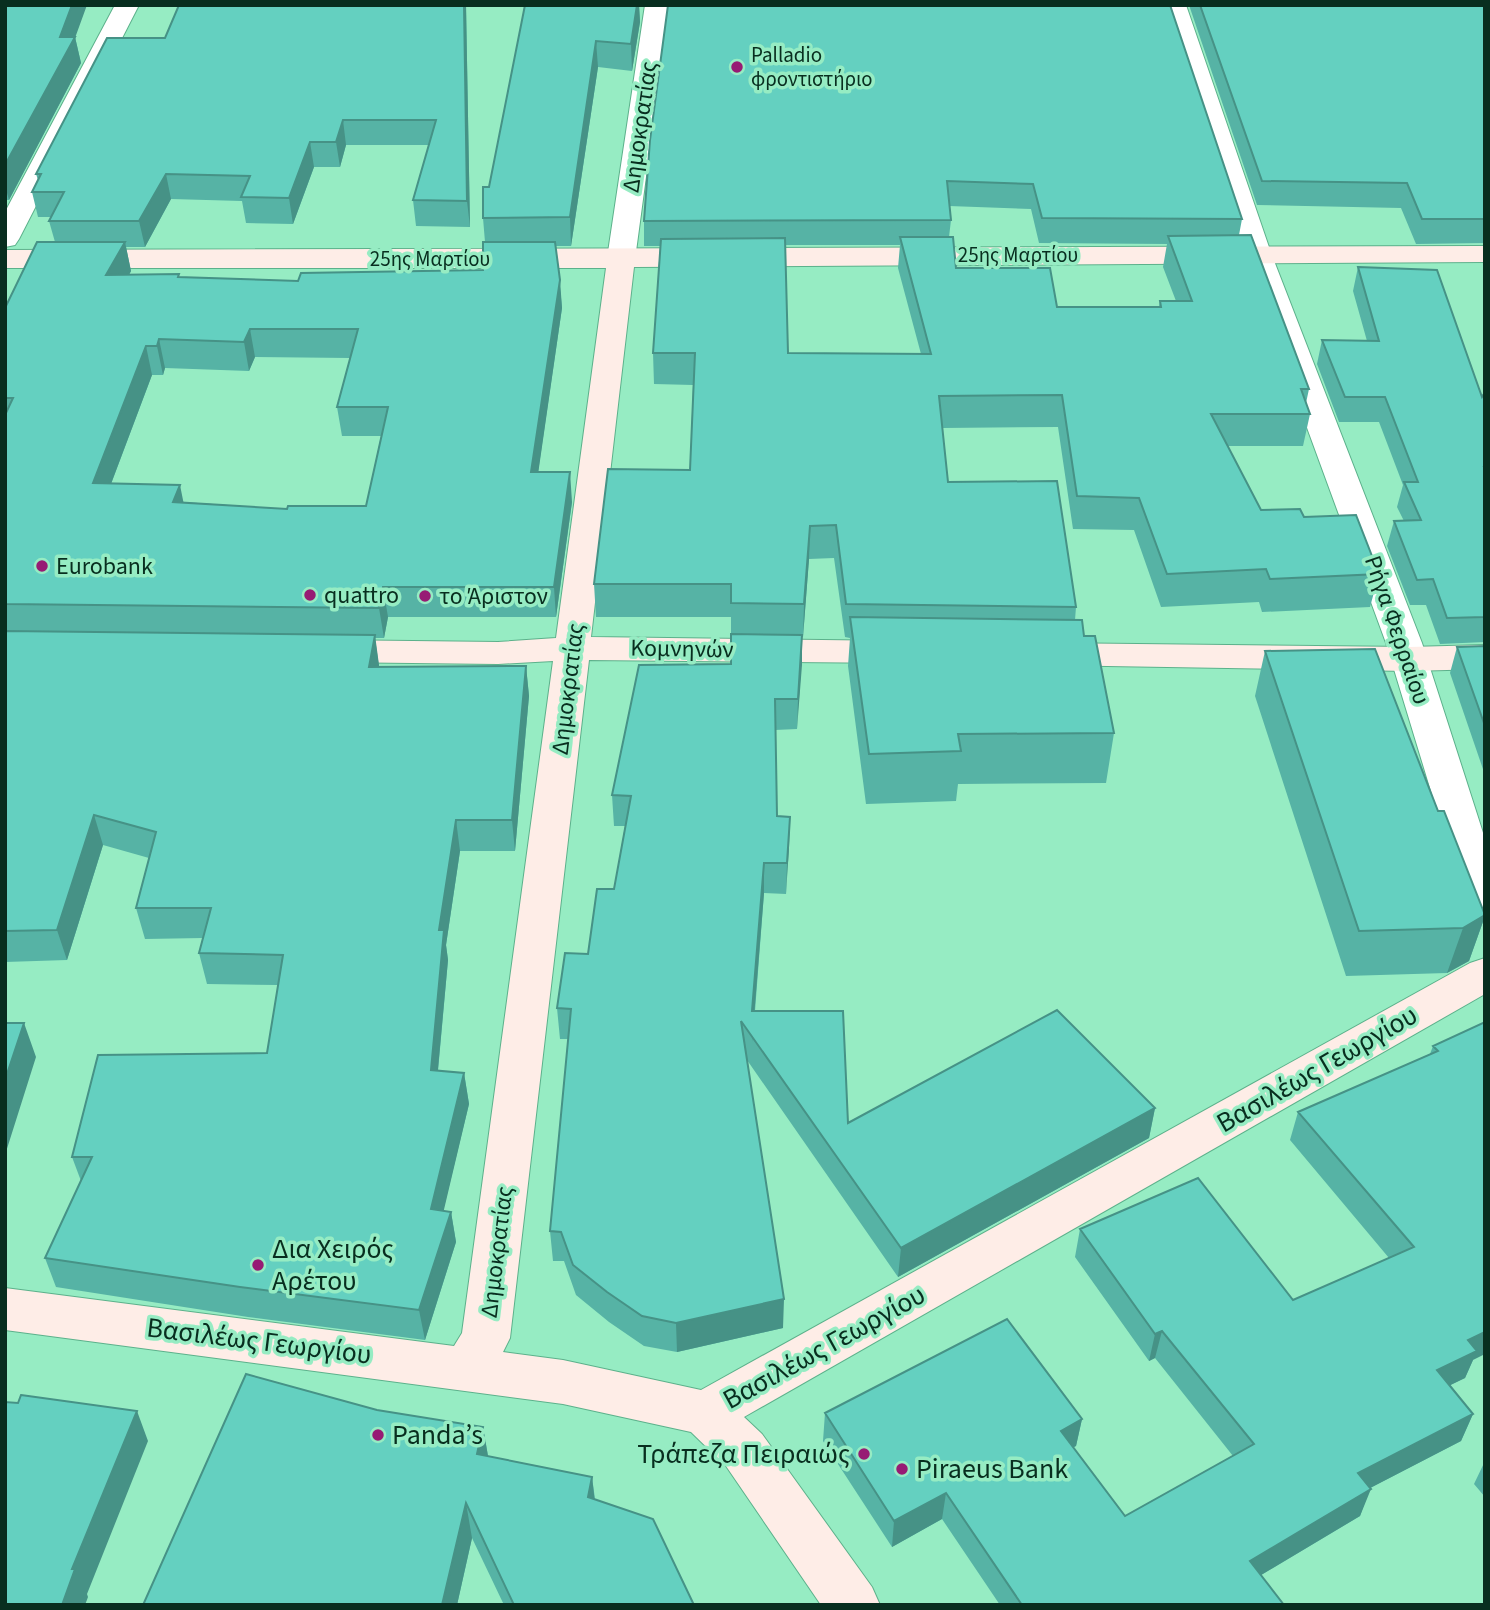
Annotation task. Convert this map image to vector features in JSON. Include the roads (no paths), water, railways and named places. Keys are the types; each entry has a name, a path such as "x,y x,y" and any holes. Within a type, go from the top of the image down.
{"street":[{"path":"5,239 127,5"},
{"name":"Δημοκρατίας","path":"467,1368 486,1338 564,727 571,648 657,5"},
{"name":"Ρήγα Φερραίου","path":"1174,5 1257,253 1409,659 1485,903"},
{"name":"25ης Μαρτίου","path":"5,258 621,259 1257,253 1485,254"},
{"name":"Κομνηνών","path":"293,651 498,653 571,648 934,653"},
{"path":"1018,654 1409,659 1485,657"},
{"name":"Βασιλέως Γεωργίου","path":"5,1309 562,1382 705,1413 1485,974"},
{"path":"705,1413 744,1450 853,1605"}],"place":[{"name":"Palladio φροντιστήριο","path":"737,67"},
{"name":"Eurobank","path":"42,566"},
{"name":"quattro","path":"310,595"},
{"name":"το Άριστον","path":"425,596"},
{"name":"Δια Χειρός Αρέτου","path":"258,1265"},
{"name":"Panda’s","path":"378,1435"},
{"name":"Τράπεζα Πειραιώς","path":"864,1454"},
{"name":"Piraeus Bank","path":"902,1469"}]}
